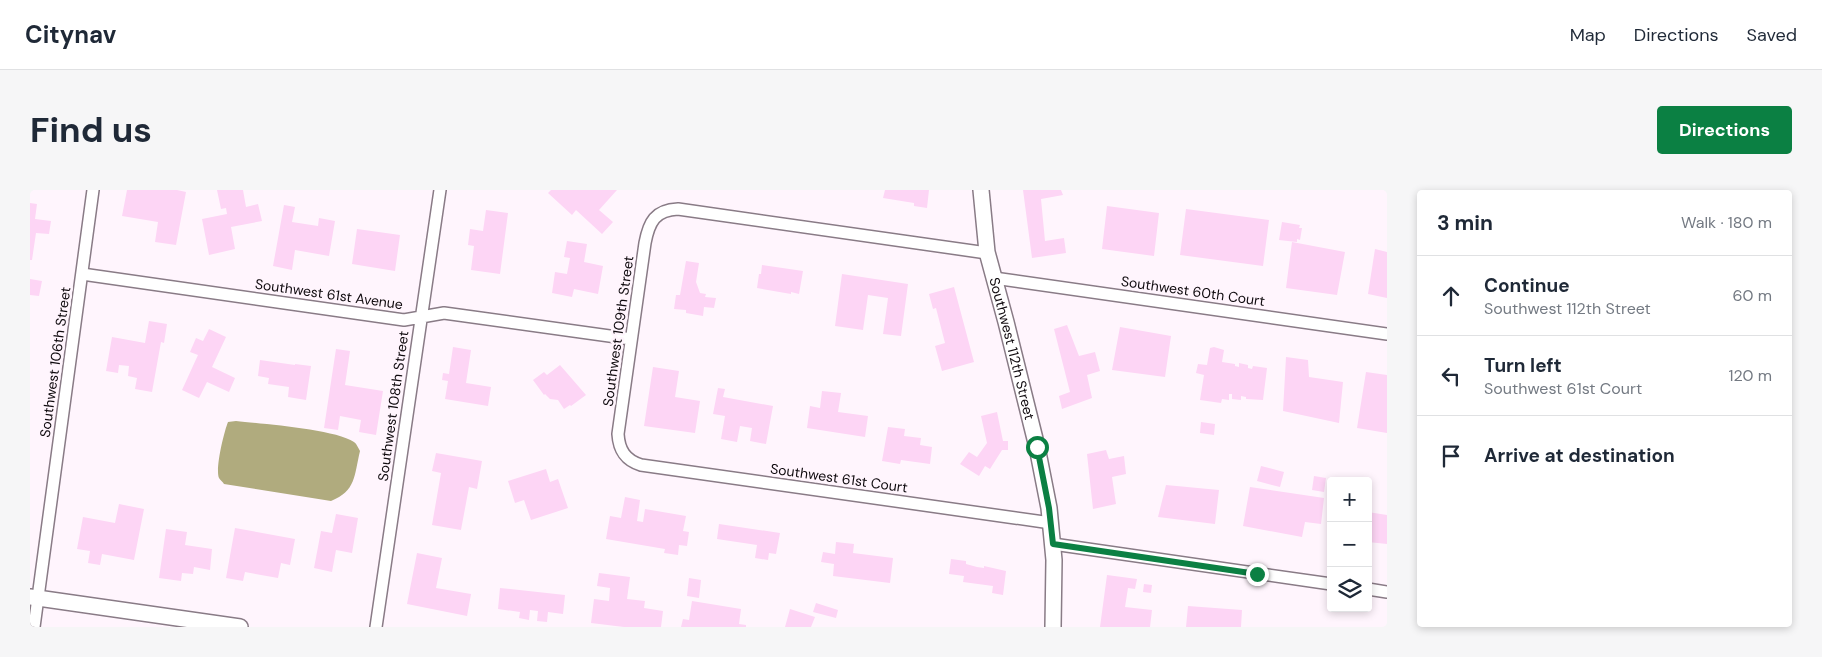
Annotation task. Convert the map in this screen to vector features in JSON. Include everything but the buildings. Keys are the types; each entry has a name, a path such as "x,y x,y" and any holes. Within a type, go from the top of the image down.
{"main road":[{"name":"Southwest 112th Street","path":"981,190 988,253 1037,447 1052,523 1053,627"},
{"path":"34,598 240,627"}],"street":[{"name":"Southwest 106th Street","path":"34,627 34,598 93,190"},
{"name":"Southwest 108th Street","path":"376,627 440,190"},
{"name":"Southwest 109th Street","path":"625,456 620,448 618,434 631,339 647,232 659,214 678,209 988,253"},
{"name":"Southwest 61st Avenue","path":"82,274 404,320 444,313 631,339"},
{"name":"Southwest 60th Court","path":"994,278 1387,334"},
{"name":"Southwest 61st Court","path":"625,456 641,465 1052,523"},
{"path":"1053,544 1327,583"},
{"path":"1372,590 1387,592"}],"shaded area":[{"path":"236,421 315,430 344,437 354,442 360,451 353,482 345,492 331,501 224,484 219,478 218,473 220,450 228,422"}],"route":[{"path":"1037,447 1052,523 1053,544 1257,574"}]}
